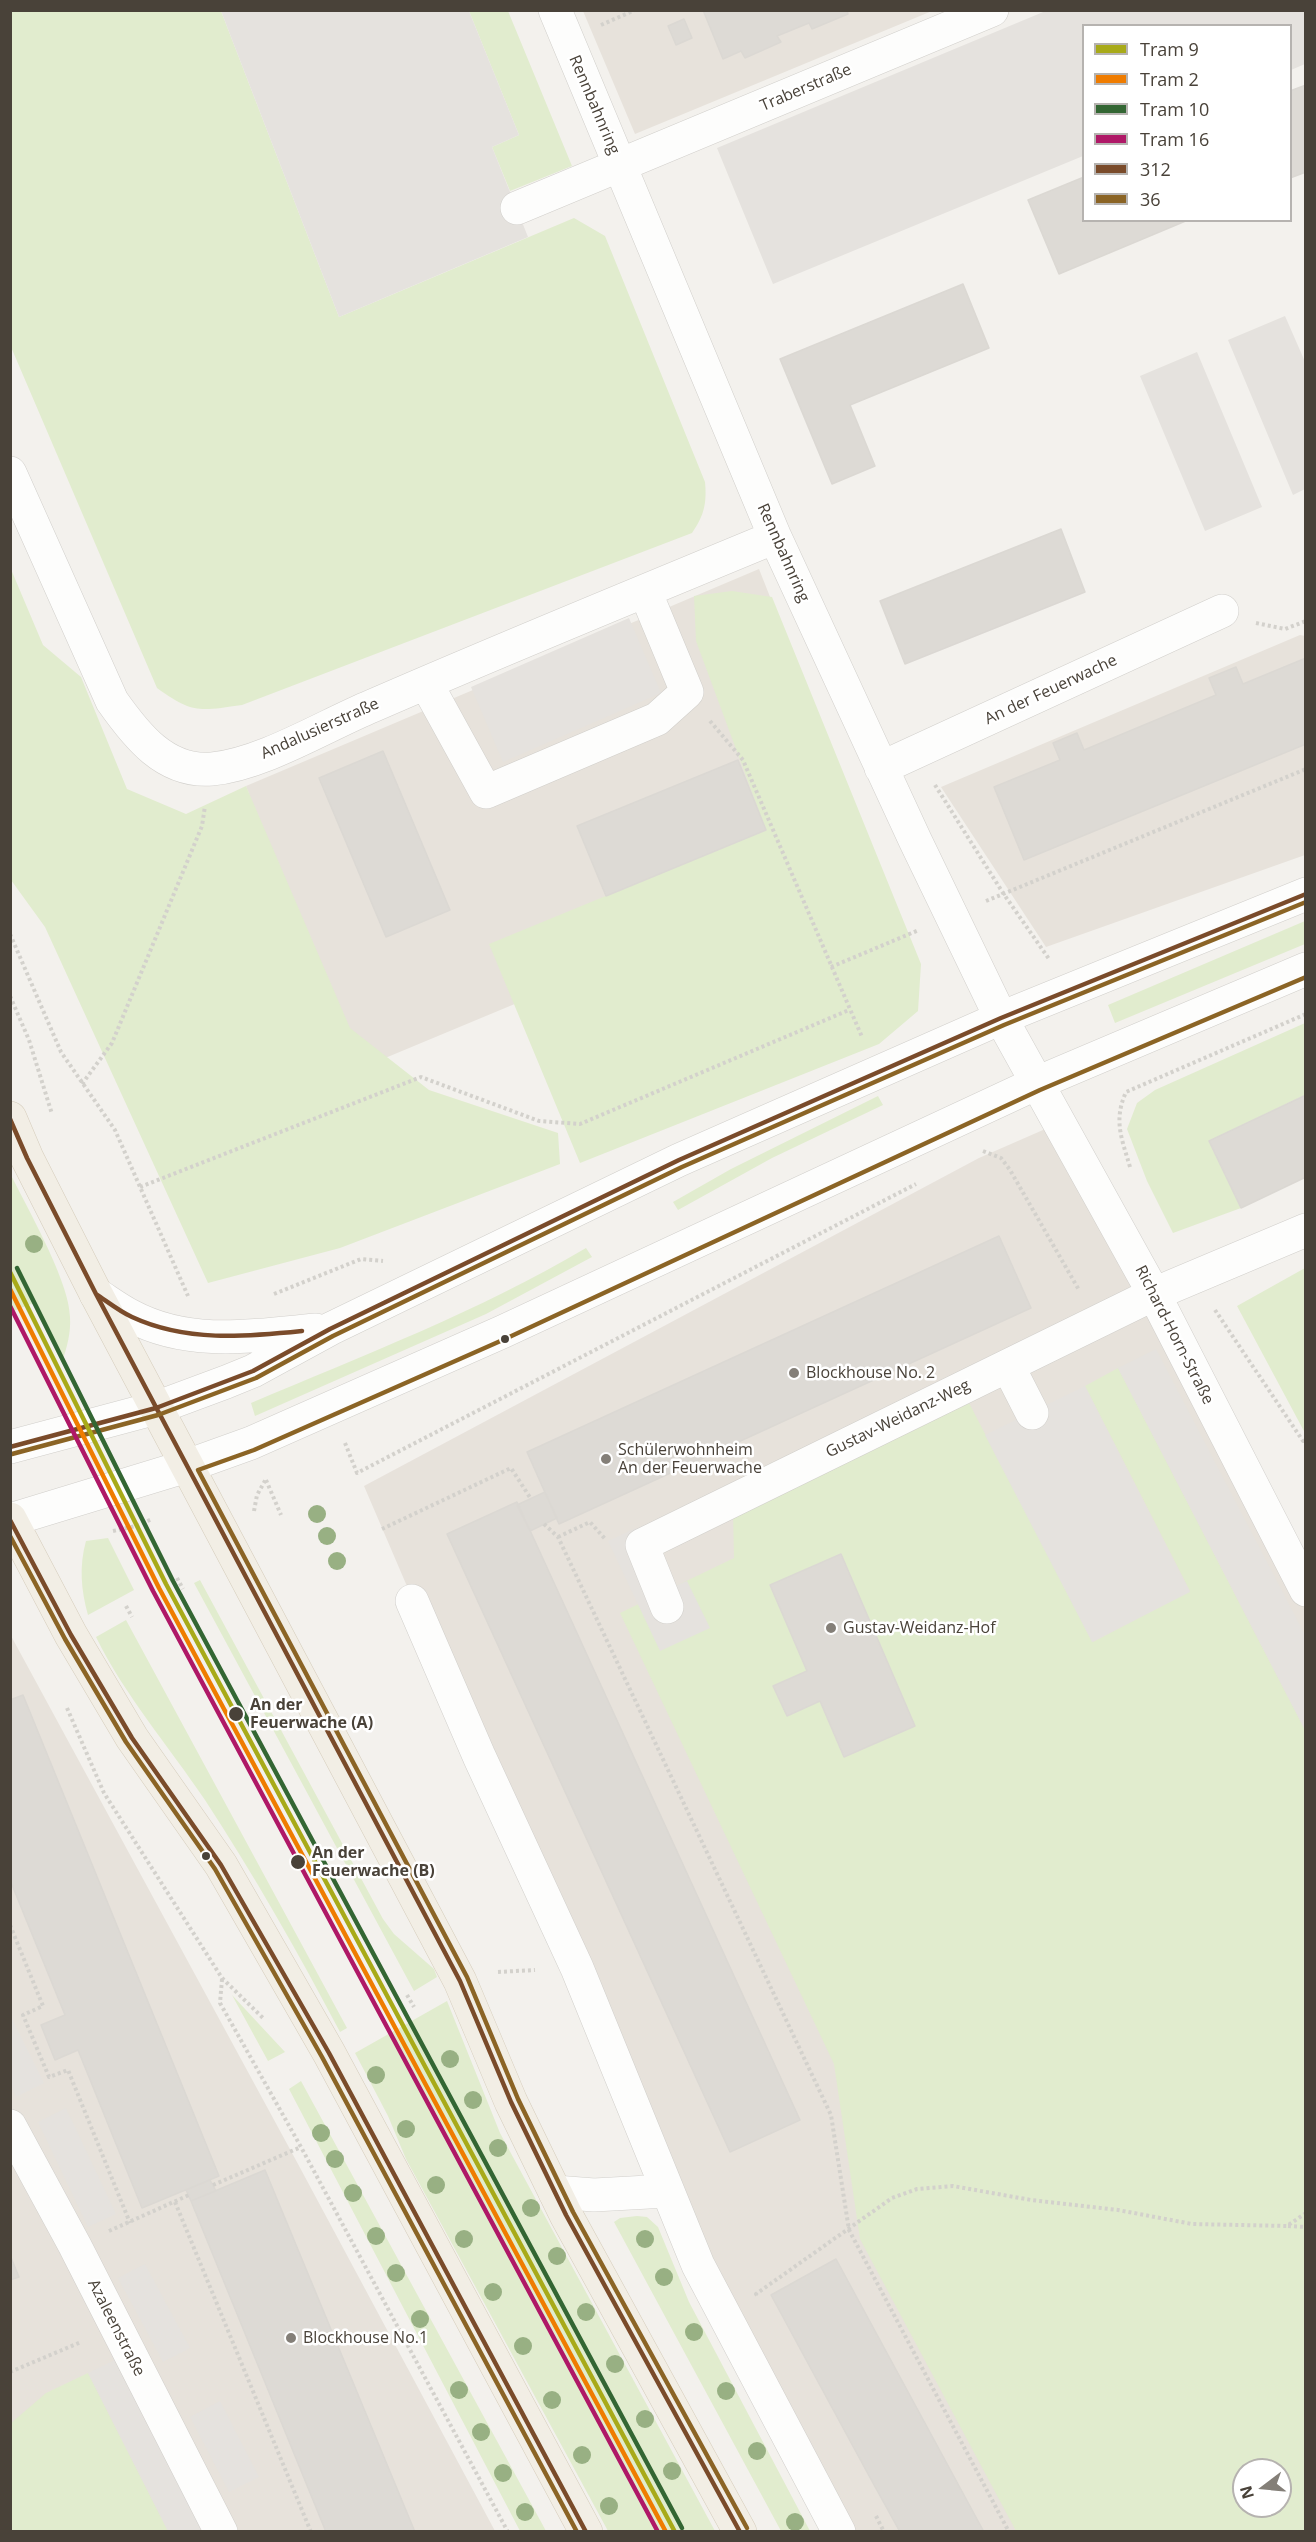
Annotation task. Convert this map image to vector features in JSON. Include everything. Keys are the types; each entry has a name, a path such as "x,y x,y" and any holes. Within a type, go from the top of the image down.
{"main road":[{"path":"10,1118 27,1158 96,1294 460,1981 511,2102 555,2192 740,2532"},
{"path":"11,1520 71,1635 132,1738 221,1865 329,2054 586,2532"}],"street":[{"name":"Rennbahnring","path":"555,10 775,537 951,916 1001,1018 1037,1083"},
{"name":"Traberstraße","path":"517,208 992,10"},
{"name":"Andalusierstraße","path":"10,473 112,701 131,728 151,749 179,766 210,769 250,761 426,683 775,537"},
{"path":"426,683 486,792 657,719 687,692 645,591"},
{"name":"An der Feuerwache","path":"881,768 1222,611"},
{"path":"10,1447 156,1408 253,1371 330,1329 679,1160 1001,1018 1305,894"},
{"path":"11,1520 187,1466 251,1443 502,1332 1037,1083 1305,969"},
{"name":"Richard-Horn-Straße","path":"1037,1083 1154,1294 1305,1590"},
{"name":"Gustav-Weidanz-Weg","path":"642,1545 1154,1294 1305,1230"},
{"path":"96,1294 129,1316 143,1322 207,1338 330,1329"},
{"path":"1008,1366 1032,1413"},
{"path":"642,1545 667,1607"},
{"path":"412,1601 479,1756 577,1968 698,2265 839,2532"},
{"name":"Azaleenstraße","path":"10,2126 75,2246 221,2532"},
{"path":"555,2192 594,2195 668,2191"}],"path":[{"path":"1222,611 1255,623 1285,629 1305,621"},
{"path":"687,692 743,760 849,1010 878,1071"},
{"path":"917,752 1003,893 1071,990"},
{"path":"82,1084 112,1043 202,825 210,769"},
{"path":"831,967 1003,893 1305,769"},
{"path":"10,934 61,1052 115,1130 190,1300 180,1297"},
{"path":"10,996 29,1040 55,1124"},
{"path":"140,1187 422,1077 539,1121 580,1124 849,1010"},
{"path":"1135,1178 1122,1141 1119,1111 1126,1092 1305,1014"},
{"path":"1118,1049 1145,1083"},
{"path":"342,1434 357,1473 904,1191 928,1176 912,1142"},
{"path":"974,1151 990,1152 1001,1158 1010,1170 1097,1322"},
{"path":"263,1297 361,1259 393,1262"},
{"path":"1193,1277 1303,1442 1305,1440"},
{"path":"251,1443 281,1515"},
{"path":"382,1529 511,1468 531,1499"},
{"path":"558,1537 590,1522 618,1554 642,1545"},
{"path":"544,1524 558,1537 831,2115 849,2230 1009,2532"},
{"path":"177,1578 183,1589"},
{"path":"126,1606 132,1617"},
{"path":"63,1698 104,1793 222,1978 220,2002 301,2147 508,2532"},
{"path":"10,1925 44,2006 23,2015 49,2078 68,2070 130,2223"},
{"path":"407,1995 414,2007"},
{"path":"213,2185 301,2147"},
{"path":"762,2304 756,2294 892,2198 917,2189 953,2186 1031,2200 1118,2210 1192,2224 1305,2227"},
{"path":"75,2246 189,2195"},
{"path":"175,2202 311,2532"},
{"path":"1287,2226 1305,2213"},
{"path":"10,2372 115,2328"},
{"path":"873,2511 884,2532"}],"shaded area":[{"path":"1048,10 1305,11 1305,64 1292,70 1292,24 1082,24 1082,156 773,284 717,148"},
{"path":"221,11 469,11 519,135 492,147 528,237 339,317"},
{"path":"583,11 932,11 635,134"},
{"path":"1285,316 1306,364 1305,489 1293,495 1228,340"},
{"path":"1197,352 1262,507 1205,531 1140,376"},
{"path":"759,569 872,855 354,1071 246,786"},
{"path":"629,618 661,693 503,762 471,687"},
{"path":"1300,635 1305,636 1305,855 1046,947 941,787"},
{"path":"1059,1123 1305,1590 1305,2531 839,2531 698,2265 364,1486 979,1158"},
{"path":"1156,1349 1305,1635 1305,1730 1118,1368"},
{"path":"1085,1386 1190,1592 1092,1642 985,1435"},
{"path":"636,1528 673,1587 687,1581 710,1628 660,1651 608,1541"},
{"path":"10,1634 298,2164 495,2531 11,2531"},
{"path":"10,2015 44,2083 16,2097 11,2085"},
{"path":"66,2108 116,2214 88,2227 38,2122"},
{"path":"145,2264 190,2348 163,2362 118,2278"},
{"path":"121,2357 209,2531 168,2531 88,2373"},
{"path":"220,2401 259,2477 229,2492 190,2417"}],"green space":[{"path":"10,11 221,11 339,317 574,218 605,236 705,482 704,509 692,533 242,705 216,709 197,708 179,702 157,688 11,347"},
{"path":"469,11 508,11 572,166 510,191 492,147 519,135"},
{"path":"10,567 43,645 81,677 127,789 186,814 246,786 350,1028 429,1090 558,1133 560,1164 340,1248 208,1283 45,927 11,880"},
{"path":"732,591 772,597 921,964 918,1011 879,1044 580,1163 489,944 766,830 696,641 694,596"},
{"path":"1305,921 1305,944 1115,1023 1108,1005"},
{"path":"1305,1023 1305,1095 1209,1141 1241,1208 1173,1233 1147,1181 1127,1129 1137,1103 1155,1090"},
{"path":"878,1096 883,1105 772,1158 678,1210 673,1202 731,1169"},
{"path":"10,1173 55,1265 68,1302 70,1329 62,1362 36,1302 11,1312"},
{"path":"586,1248 592,1257 486,1314 255,1416 251,1403 463,1312 546,1271"},
{"path":"1305,1268 1305,1433 1237,1306"},
{"path":"1118,1368 1305,1730 1305,2531 1016,2531 860,2239 834,2064 620,1613 734,1558 733,1513 967,1399 1093,1642 1190,1591 1085,1386"},
{"path":"108,1538 134,1590 88,1615 82,1578 82,1560 86,1541"},
{"path":"200,1580 383,1919 394,1934 434,1969 437,1977 414,1991 194,1583"},
{"path":"126,1620 347,2028 340,2032 292,1943 241,1857 205,1800 133,1700 107,1659 96,1637"},
{"path":"232,1995 285,2052 268,2061"},
{"path":"447,2001 500,2133 715,2531 608,2531 406,2159 388,2116 355,2053"},
{"path":"301,2081 546,2531 520,2531 289,2089"},
{"path":"647,2217 658,2227 689,2302 810,2531 781,2531 614,2222 620,2218"},
{"path":"88,2373 168,2531 11,2531 10,2424 46,2393"}],"building":[{"path":"703,10 847,10 848,14 812,29 809,23 777,36 781,42 745,58 741,51 723,59"},
{"path":"684,19 692,38 676,45 668,26"},
{"path":"1306,85 1306,172 1292,177 1292,90"},
{"path":"1082,178 1082,222 1183,222 1059,274 1028,200"},
{"path":"963,284 989,348 850,405 875,466 832,484 780,359"},
{"path":"1061,529 1085,592 905,664 880,601"},
{"path":"1306,658 1306,744 1024,860 994,787 1060,760 1053,743 1077,733 1084,750 1216,695 1209,678 1236,667 1243,684"},
{"path":"383,751 450,910 386,937 319,778"},
{"path":"738,760 766,830 606,896 577,826"},
{"path":"1306,1095 1306,1177 1241,1208 1209,1141"},
{"name":"Blockhouse No. 2","path":"999,1236 1031,1308 559,1524 527,1452"},
{"path":"545,1492 557,1518 530,1531 517,1505"},
{"path":"517,1502 800,2120 730,2152 447,1534"},
{"name":"Gustav-Weidanz-Hof","path":"841,1554 915,1726 844,1757 820,1701 787,1716 773,1686 807,1671 770,1585"},
{"path":"23,1695 219,2176 142,2208 78,2050 55,2060 41,2025 65,2015 10,1880 10,1700"},
{"name":"Blockhouse No.1","path":"265,2170 415,2532 326,2532 191,2201"},
{"path":"210,2180 216,2191 191,2201 186,2190"},
{"path":"10,2255 19,2277 10,2280"},
{"path":"836,2259 984,2532 900,2532 868,2474 771,2295"}],"tram line":[{"name":"10","path":"17,1268 173,1581 682,2528"},
{"name":"9","path":"10,1272 166,1584 675,2532"},
{"name":"2","path":"10,1289 159,1588 666,2532"},
{"name":"16","path":"10,1306 153,1591 658,2532"}],"transit line":[{"name":"312","path":"10,1447 156,1408 253,1371 330,1329 679,1160 1001,1018 1306,894"},
{"name":"36","path":"12,1454 158,1415 256,1378 333,1336 682,1167 1004,1025 1306,902"},
{"name":"36","path":"747,2528 573,2212 518,2099 467,1977 198,1470 254,1450 505,1339 1040,1090 1306,977"},
{"name":"312","path":"10,1119 27,1158 96,1294 460,1981 511,2102 566,2215 740,2532"},
{"name":"312","path":"96,1294 132,1317 173,1331 216,1336 302,1331"},
{"name":"312","path":"10,1520 71,1635 132,1738 221,1865 329,2053 586,2532"},
{"name":"36","path":"10,1536 65,1639 126,1742 215,1869 322,2057 577,2532"}],"place":[{"name":"Blockhouse No. 2","path":"794,1373"},
{"name":"Schülerwohnheim An der Feuerwache","path":"606,1459"},
{"name":"Gustav-Weidanz-Hof","path":"831,1628"},
{"name":"An der Feuerwache (A)","path":"236,1714"},
{"name":"An der Feuerwache (B)","path":"298,1862"},
{"name":"Blockhouse No.1","path":"291,2338"}]}
